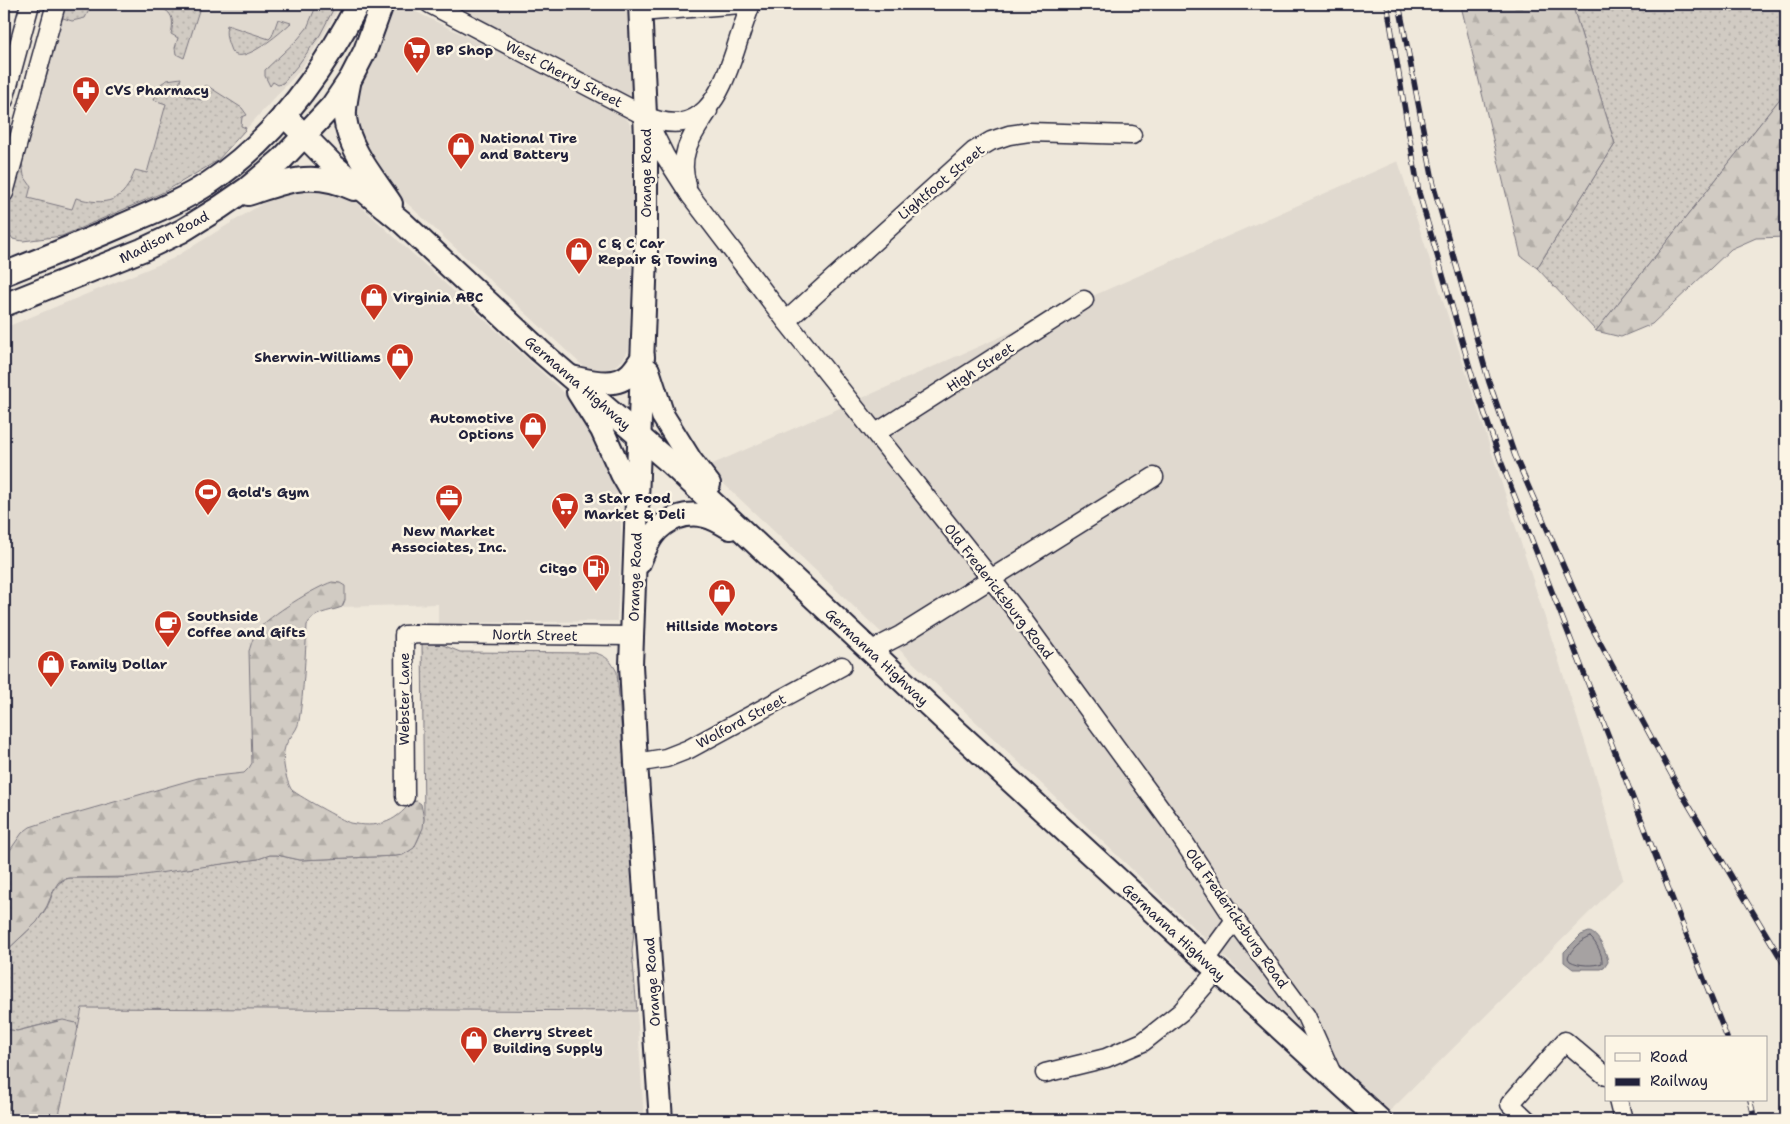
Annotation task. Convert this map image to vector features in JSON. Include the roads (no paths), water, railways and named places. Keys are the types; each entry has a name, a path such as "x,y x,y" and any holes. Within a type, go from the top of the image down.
{"main road":[{"name":"Madison Road","path":"4,274 175,203 209,183 240,160 264,139 324,63 358,4"},
{"path":"382,4 364,51 350,78 345,112 348,133 357,152 402,222"},
{"name":"Orange Road","path":"640,8 645,116 646,255 632,665 636,763 661,1120"},
{"name":"Madison Road","path":"4,305 142,250 182,231 231,200 281,160 332,106 350,78"},
{"name":"Germanna Highway","path":"284,115 307,132 334,166 402,222 540,351 641,437 870,651 1380,1120"},
{"path":"231,200 284,182 306,178 337,182 371,196"},
{"path":"570,377 601,383 617,381 631,374 643,357"},
{"path":"643,357 663,416 677,440 691,461 758,545"},
{"path":"570,377 602,430 622,474 638,503"},
{"path":"636,568 653,535 662,525 674,518 689,514 705,516 718,521 758,545"}],"street":[{"path":"4,100 30,4"},
{"path":"4,193 56,4"},
{"name":"West Cherry Street","path":"430,4 645,116 661,122 685,122 695,117 716,98"},
{"path":"640,8 741,4"},
{"path":"690,195 683,172 686,149 691,137 716,98 726,76 751,4"},
{"name":"Old Fredericksburg Road","path":"645,116 665,156 690,195 786,321 1021,616 1172,824 1235,920 1306,1016 1334,1078 1362,1120"},
{"name":"Lightfoot Street","path":"786,321 974,151 991,141 1009,135 1029,132 1132,135"},
{"name":"High Street","path":"876,433 1084,300"},
{"path":"870,651 901,635 1154,477"},
{"name":"North Street","path":"438,634 633,636"},
{"name":"Webster Lane","path":"405,797 404,636 438,634"},
{"name":"Wolford Street","path":"636,763 666,758 690,749 842,666"},
{"path":"1044,1073 1106,1058 1143,1042 1180,1012 1211,966 1235,920"},
{"path":"1527,1120 1510,1104 1565,1041 1605,1075"},
{"path":"1618,1102 1623,1120"}],"water":[{"path":"1589,932 1599,940 1608,962 1601,969 1573,969 1564,962 1564,952 1581,935"}],"railway":[{"path":"1387,4 1419,193 1474,382 1500,459 1726,1036"},
{"path":"1399,4 1435,191 1489,382 1515,456 1585,615 1682,794 1786,967"},
{"path":"1750,1102 1755,1120"}],"place":[{"name":"BP Shop","path":"417,74"},
{"name":"CVS Pharmacy","path":"86,114"},
{"name":"National Tire and Battery","path":"461,170"},
{"name":"C & C Car Repair & Towing","path":"579,275"},
{"name":"Virginia ABC","path":"374,321"},
{"name":"Sherwin-Williams","path":"400,381"},
{"name":"Automotive Options","path":"533,450"},
{"name":"Gold's Gym","path":"208,516"},
{"name":"New Market Associates, Inc.","path":"449,522"},
{"name":"3 Star Food Market & Deli","path":"565,530"},
{"name":"Citgo","path":"596,592"},
{"name":"Hillside Motors","path":"722,617"},
{"name":"Southside Coffee and Gifts","path":"168,648"},
{"name":"Family Dollar","path":"51,688"},
{"name":"Cherry Street Building Supply","path":"474,1064"}]}
